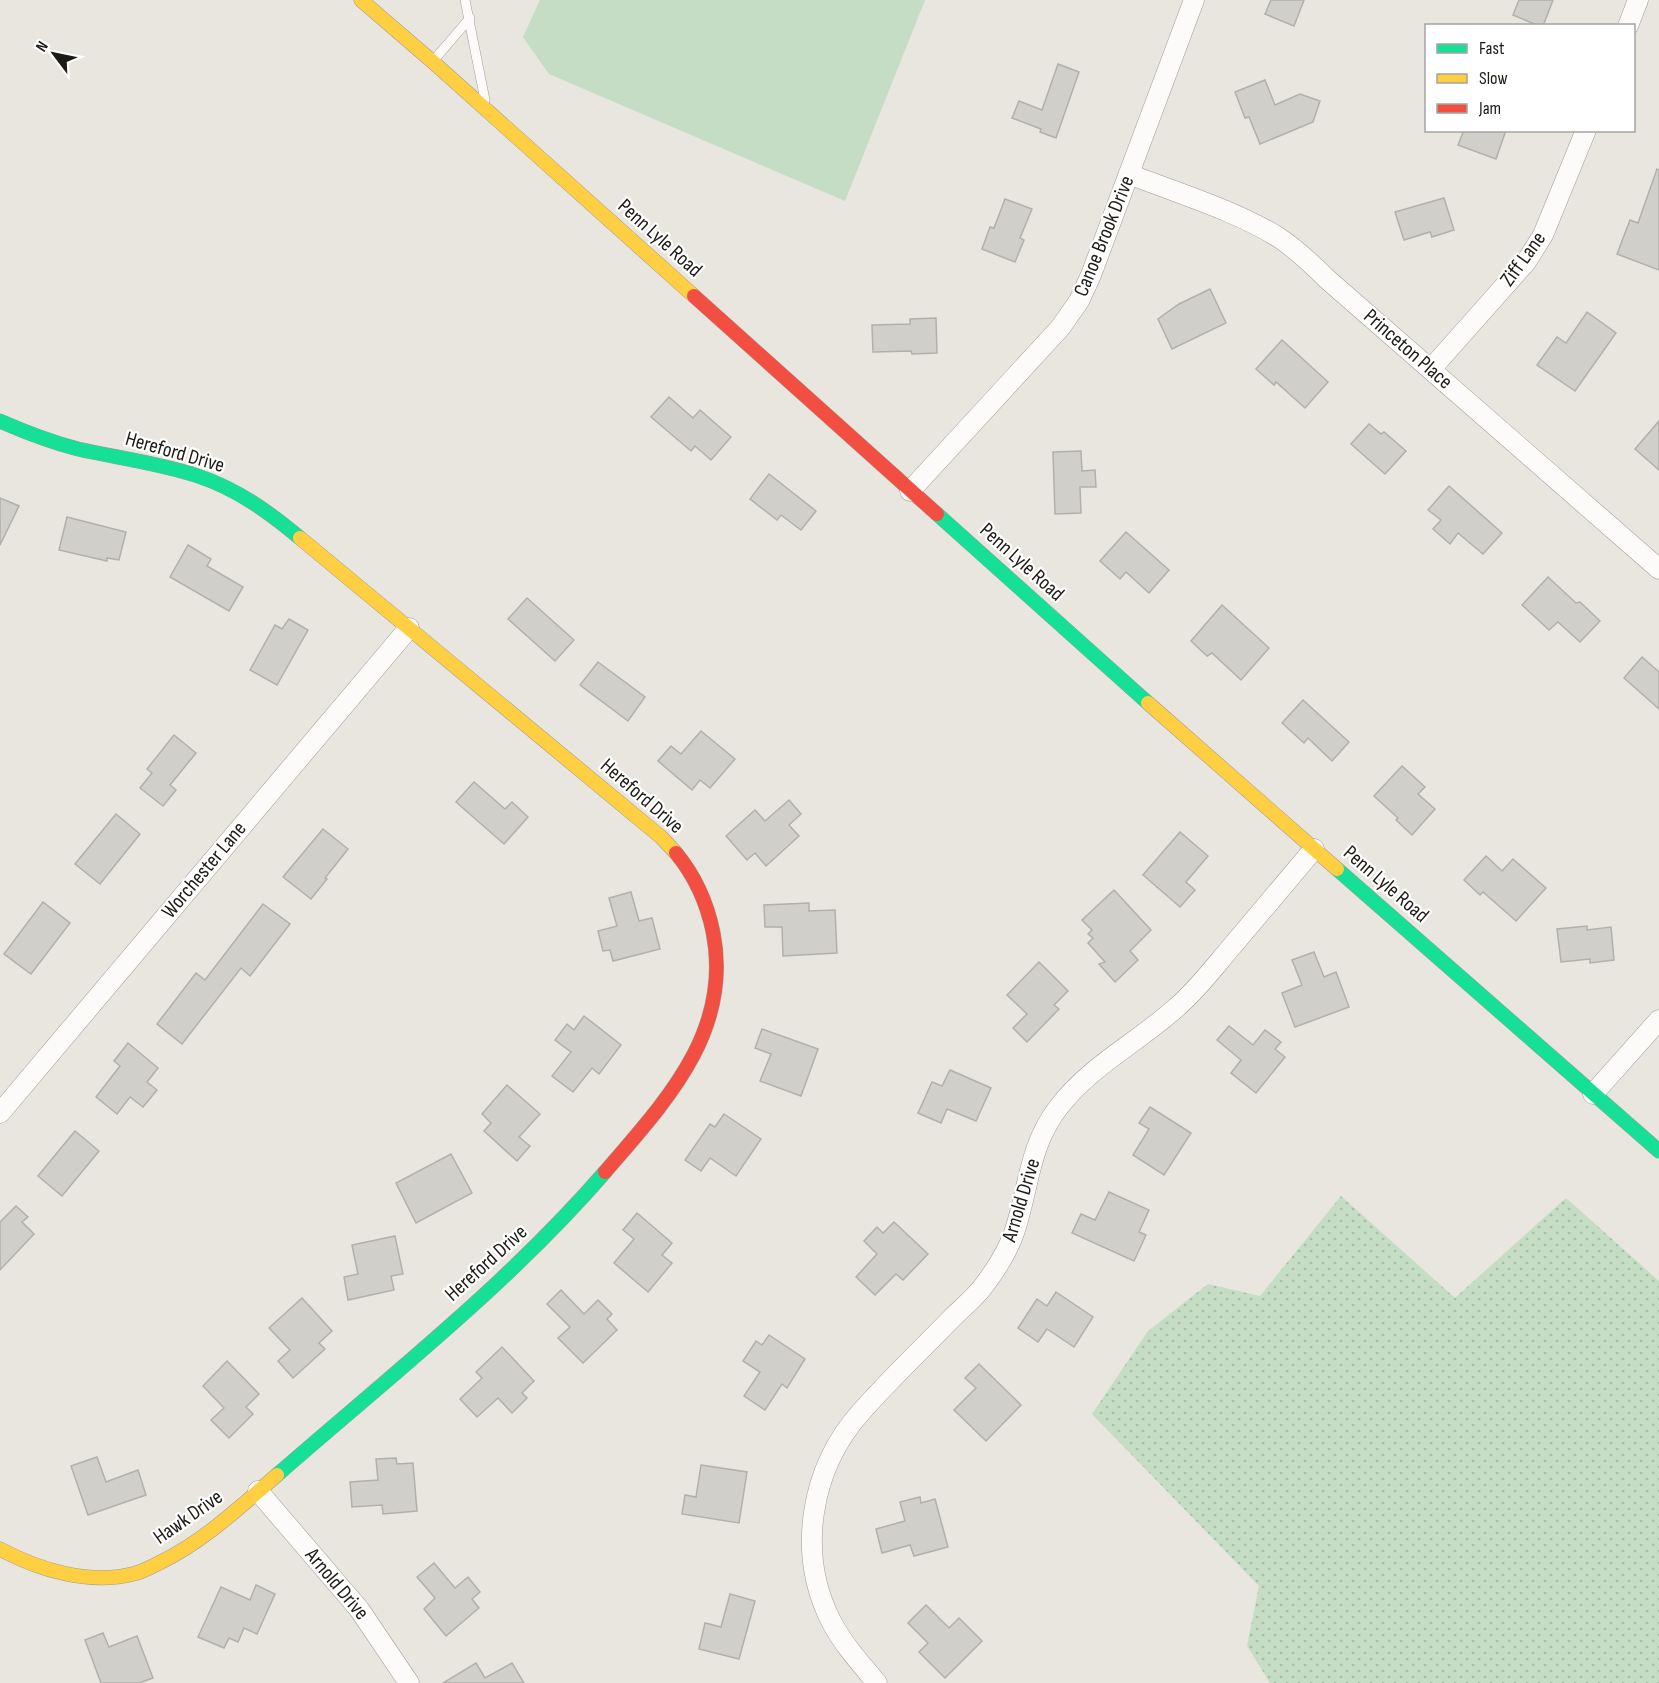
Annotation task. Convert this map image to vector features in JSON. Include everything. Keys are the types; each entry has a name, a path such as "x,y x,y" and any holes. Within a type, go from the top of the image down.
{"street":[{"name":"Penn Lyle Road","path":"361,0 1198,748 1659,1151"},
{"name":"Canoe Brook Drive","path":"910,490 1060,328 1079,301 1091,275 1194,0"},
{"path":"1629,24 1638,0"},
{"name":"Ziff Lane","path":"1431,369 1526,261 1544,235 1585,132"},
{"name":"Princeton Place","path":"1129,174 1245,219 1305,257 1327,279 1659,569"},
{"name":"Hereford Drive","path":"0,421 61,444 165,467 199,477 236,493 271,514 661,837 680,858 697,884 709,912 716,942 717,974 714,1004 704,1034 692,1059 651,1116 610,1167 552,1231 505,1276 258,1491"},
{"name":"Worchester Lane","path":"0,1113 409,628"},
{"name":"Arnold Drive","path":"877,1683 847,1647 830,1620 819,1589 813,1560 812,1525 817,1493 829,1459 841,1436 861,1412 983,1287 1000,1263 1014,1233 1030,1166 1041,1137 1057,1110 1079,1084 1105,1061 1142,1036 1179,1006 1314,849"},
{"path":"1593,1094 1659,1020"},
{"name":"Arnold Drive","path":"258,1491 359,1609 409,1683"},
{"name":"Hawk Drive","path":"0,1549 42,1568 74,1575 106,1577 134,1574 184,1550 258,1491"}],"lane":[{"path":"465,0 487,111"},
{"path":"433,62 470,18"}],"green space":[{"path":"540,0 925,0 845,201 549,74 523,37"},
{"path":"1341,1196 1455,1298 1566,1198 1659,1281 1659,1683 1270,1683 1247,1646 1259,1586 1092,1414 1148,1331 1208,1284 1260,1296"}],"building":[{"path":"1271,0 1304,0 1294,26 1265,14"},
{"path":"1519,0 1553,0 1544,24 1534,24 1513,15"},
{"path":"1058,64 1079,72 1056,138 1040,132 1041,129 1012,118 1019,101 1042,110"},
{"path":"1265,80 1275,105 1300,94 1320,101 1313,122 1260,144 1249,117 1245,118 1235,92"},
{"path":"1463,132 1505,132 1496,159 1458,145"},
{"path":"1657,169 1659,170 1659,270 1617,254 1630,220 1638,223"},
{"path":"1444,198 1454,230 1432,237 1430,232 1404,240 1395,212"},
{"path":"1005,199 1032,209 1020,238 1024,240 1015,262 982,249 990,227 994,228"},
{"path":"1210,289 1226,323 1172,349 1158,319 1179,304"},
{"path":"1587,312 1616,333 1575,391 1537,365 1557,337 1566,343"},
{"path":"936,318 937,353 873,352 872,325 910,324 910,319"},
{"path":"1282,340 1328,382 1305,408 1276,382 1274,385 1256,369"},
{"path":"669,397 693,418 700,410 731,437 711,460 695,446 691,451 651,417"},
{"path":"1659,421 1659,470 1635,449"},
{"path":"1369,424 1381,434 1384,432 1406,451 1385,474 1351,444"},
{"path":"1081,451 1082,471 1095,470 1096,487 1080,487 1081,513 1055,514 1053,452"},
{"path":"769,474 816,511 801,530 781,515 777,520 750,499"},
{"path":"1449,486 1502,533 1483,554 1458,533 1450,544 1433,529 1441,520 1428,510"},
{"path":"0,498 19,506 0,545"},
{"path":"67,517 126,532 119,560 107,558 107,561 59,550"},
{"path":"1126,532 1169,570 1149,593 1126,572 1120,579 1100,561"},
{"path":"188,545 211,559 207,566 243,587 229,611 170,577"},
{"path":"1548,577 1600,621 1580,642 1558,622 1549,630 1522,605"},
{"path":"527,598 574,640 555,661 508,619"},
{"path":"1222,605 1269,648 1241,680 1212,653 1207,656 1191,641"},
{"path":"289,619 308,630 277,685 250,670 275,625 282,629"},
{"path":"1642,657 1659,672 1659,709 1624,678"},
{"path":"598,662 645,697 628,721 580,685"},
{"path":"1303,700 1349,742 1332,761 1308,738 1304,743 1282,723"},
{"path":"701,731 735,759 710,788 700,780 692,790 658,761 671,746 681,754"},
{"path":"174,735 196,753 170,785 176,790 163,806 140,788 152,773 147,769"},
{"path":"1402,766 1425,787 1418,794 1435,809 1412,835 1396,820 1398,818 1374,796"},
{"path":"474,782 505,809 512,802 528,817 504,844 456,802"},
{"path":"789,800 801,814 789,825 799,836 766,866 755,853 747,860 726,836 755,810 765,821"},
{"path":"116,814 140,834 100,884 75,864"},
{"path":"323,829 348,849 311,899 283,877"},
{"path":"1180,832 1208,856 1186,882 1195,890 1180,907 1143,875"},
{"path":"1486,856 1502,871 1513,859 1546,888 1516,921 1483,892 1480,895 1464,880"},
{"path":"1114,890 1151,930 1130,951 1138,960 1115,982 1099,964 1105,962 1088,943 1093,938 1088,934 1092,930 1082,920"},
{"path":"631,892 639,921 652,918 660,949 613,961 610,950 603,951 598,931 617,926 609,898"},
{"path":"43,902 70,923 31,974 4,954"},
{"path":"809,903 809,911 835,910 837,953 783,956 782,927 765,927 764,905"},
{"path":"263,904 290,924 250,976 241,968 182,1044 157,1024 196,973 205,980"},
{"path":"1587,926 1587,930 1611,927 1614,960 1590,963 1590,959 1561,962 1557,929"},
{"path":"1314,952 1324,977 1336,972 1349,1007 1295,1027 1282,993 1302,985 1292,960"},
{"path":"1039,962 1068,991 1054,1005 1059,1009 1027,1042 1013,1028 1027,1014 1007,995"},
{"path":"584,1016 621,1045 599,1074 592,1068 573,1092 552,1076 571,1052 555,1040 567,1024 574,1030"},
{"path":"1229,1026 1253,1045 1265,1030 1281,1042 1275,1049 1285,1057 1256,1093 1231,1073 1241,1060 1217,1040"},
{"path":"762,1029 818,1049 801,1096 760,1081 771,1054 755,1048"},
{"path":"128,1043 158,1068 147,1082 157,1090 143,1107 130,1097 117,1114 96,1097 120,1066 114,1061"},
{"path":"950,1070 991,1088 976,1121 947,1109 941,1123 918,1113 932,1082 942,1086"},
{"path":"507,1085 540,1114 519,1137 530,1146 517,1161 484,1131 491,1123 482,1114"},
{"path":"1150,1107 1191,1133 1164,1175 1133,1155 1149,1129 1139,1123"},
{"path":"724,1114 761,1139 736,1176 710,1158 701,1171 685,1160 710,1124 715,1127"},
{"path":"75,1131 99,1151 62,1196 38,1176"},
{"path":"451,1154 472,1193 416,1223 396,1183"},
{"path":"1109,1192 1149,1210 1139,1232 1146,1235 1134,1261 1072,1233 1081,1214 1095,1220"},
{"path":"16,1206 28,1217 22,1222 34,1234 0,1270 0,1222"},
{"path":"637,1213 672,1243 662,1255 672,1263 648,1292 614,1263 634,1239 623,1230"},
{"path":"894,1222 928,1254 903,1280 896,1274 875,1295 856,1277 877,1254 864,1241 877,1227 883,1233"},
{"path":"395,1236 403,1274 391,1276 394,1290 348,1300 344,1277 358,1274 352,1245"},
{"path":"561,1290 584,1314 598,1300 612,1314 607,1319 617,1330 583,1363 558,1338 570,1327 547,1304"},
{"path":"1056,1292 1093,1317 1074,1347 1047,1329 1038,1342 1018,1328 1037,1299 1047,1306"},
{"path":"302,1298 332,1331 319,1343 325,1349 293,1378 278,1361 290,1350 269,1328"},
{"path":"769,1335 805,1359 787,1388 782,1384 765,1410 744,1396 760,1372 743,1361 756,1341 762,1345"},
{"path":"502,1347 534,1381 522,1393 527,1398 512,1413 498,1398 477,1417 460,1399 482,1378 476,1372"},
{"path":"227,1361 259,1394 246,1407 253,1414 229,1438 211,1420 224,1408 203,1386"},
{"path":"979,1364 1021,1405 986,1441 954,1410 976,1388 965,1378"},
{"path":"97,1457 106,1482 138,1470 146,1495 88,1515 71,1466"},
{"path":"396,1458 397,1464 413,1463 417,1511 383,1514 382,1505 352,1507 350,1482 378,1480 376,1459"},
{"path":"701,1465 747,1472 739,1523 682,1514 685,1495 696,1497"},
{"path":"920,1497 921,1503 935,1499 948,1547 914,1556 910,1545 882,1553 876,1529 905,1521 900,1502"},
{"path":"434,1563 455,1588 468,1577 480,1592 472,1599 479,1608 446,1636 424,1609 435,1598 417,1577"},
{"path":"256,1585 275,1594 257,1634 244,1628 238,1642 229,1638 224,1648 198,1637 221,1587 250,1600"},
{"path":"730,1594 755,1601 739,1659 699,1649 705,1623 721,1627"},
{"path":"926,1605 949,1628 959,1618 982,1641 945,1678 919,1652 928,1643 908,1623"},
{"path":"103,1633 109,1647 137,1636 153,1678 139,1683 101,1683 85,1640"},
{"path":"476,1663 485,1678 512,1663 524,1683 443,1683"}],"traffic: fast":[{"path":"0,421 68,446 168,468 212,481 252,502 300,538"},
{"path":"937,514 1148,703"},
{"path":"1337,869 1659,1151"},
{"path":"277,1475 488,1292 605,1172"}],"traffic: slow":[{"path":"361,0 694,296"},
{"path":"300,538 661,837 676,853"},
{"path":"1148,703 1337,869"},
{"path":"0,1549 15,1557 65,1574 99,1578 136,1573 150,1568 191,1545 277,1475"}],"traffic: jam":[{"path":"694,296 937,514"},
{"path":"605,1172 671,1092 689,1063 703,1033 713,1002 717,968 713,932 704,900 676,853"}]}
